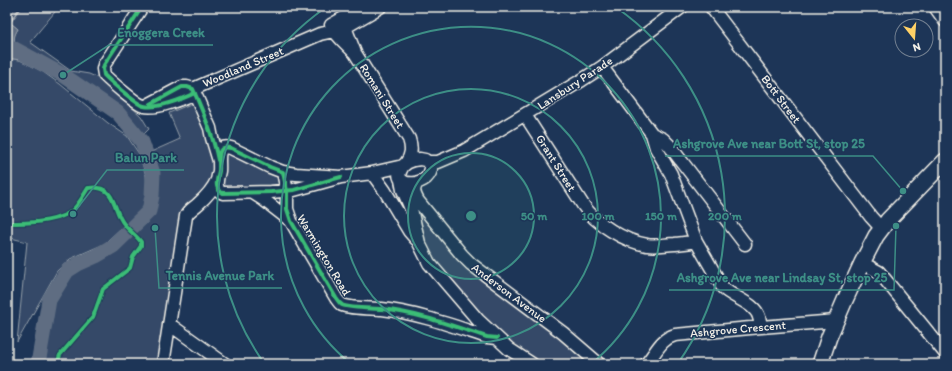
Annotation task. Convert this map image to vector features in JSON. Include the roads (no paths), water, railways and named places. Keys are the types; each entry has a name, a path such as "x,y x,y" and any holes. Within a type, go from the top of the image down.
{"main road":[{"path":"820,364 829,337 845,300 876,236 888,220 945,161"}],"street":[{"name":"Woodland Street","path":"142,7 104,65 103,69 106,77 141,104 182,87 188,87 194,91 320,34 339,27 380,7"},
{"name":"Woodland Street","path":"339,27 363,7"},
{"name":"Lansbury Parade","path":"429,162 438,162 464,151 525,115 602,67 682,7"},
{"name":"Bott Street","path":"712,7 881,228"},
{"path":"935,7 945,20"},
{"name":"Romani Street","path":"339,27 409,138 429,162"},
{"path":"602,67 652,134 656,148 673,179 696,240 723,288 753,308 759,315 761,327"},
{"path":"194,91 210,128 219,161"},
{"name":"Grant Street","path":"525,115 583,205 591,216 599,222 619,235 646,245 657,246 688,243 696,240"},
{"path":"210,128 221,141 231,148 283,172 341,177"},
{"path":"652,134 663,139 669,145 744,244"},
{"name":"Romani Street","path":"405,164 411,153 409,138"},
{"path":"231,148 228,147 222,149 219,154 217,186 219,191 223,193 287,191 341,177 372,173 405,164 412,160 425,160 432,166 431,172 421,180 409,183 372,173"},
{"name":"Lansbury Parade","path":"421,180 448,164 464,151"},
{"path":"405,164 399,173 399,176 409,202 419,241 429,263 478,320 509,349 532,364"},
{"path":"283,172 287,191"},
{"path":"372,173 386,191 411,234 419,241"},
{"path":"163,364 186,217 189,211 211,191 217,180"},
{"name":"Anderson Avenue","path":"421,180 415,185 414,188 418,201 462,255 471,264 553,326 599,364"},
{"name":"Warmington Road","path":"287,191 287,209 291,221 341,304 421,316 487,337 497,338"},
{"path":"199,203 226,193"},
{"name":"Warmington Road","path":"253,193 291,221"},
{"path":"413,219 418,212 422,211 428,213"},
{"path":"862,263 880,272 945,353"},
{"name":"Warmington Road","path":"459,328 475,328 478,325 478,320"},
{"name":"Ashgrove Crescent","path":"648,362 663,341 668,337 836,321"},
{"path":"169,324 225,364"}],"waterway":[{"path":"7,26 21,7"},
{"path":"7,47 13,48 63,75 118,113 142,142 153,173 152,196 149,211 113,246 67,271 49,300 38,364"}],"place":[{"name":"Enoggera Creek","path":"63,75"},
{"name":"Ashgrove Ave near Bott St, stop 25","path":"903,191"},
{"name":"Balun Park","path":"73,214"},
{"name":"Ashgrove Ave near Lindsay St, stop 25","path":"896,226"},
{"name":"Tennis Avenue Park","path":"155,228"}]}
